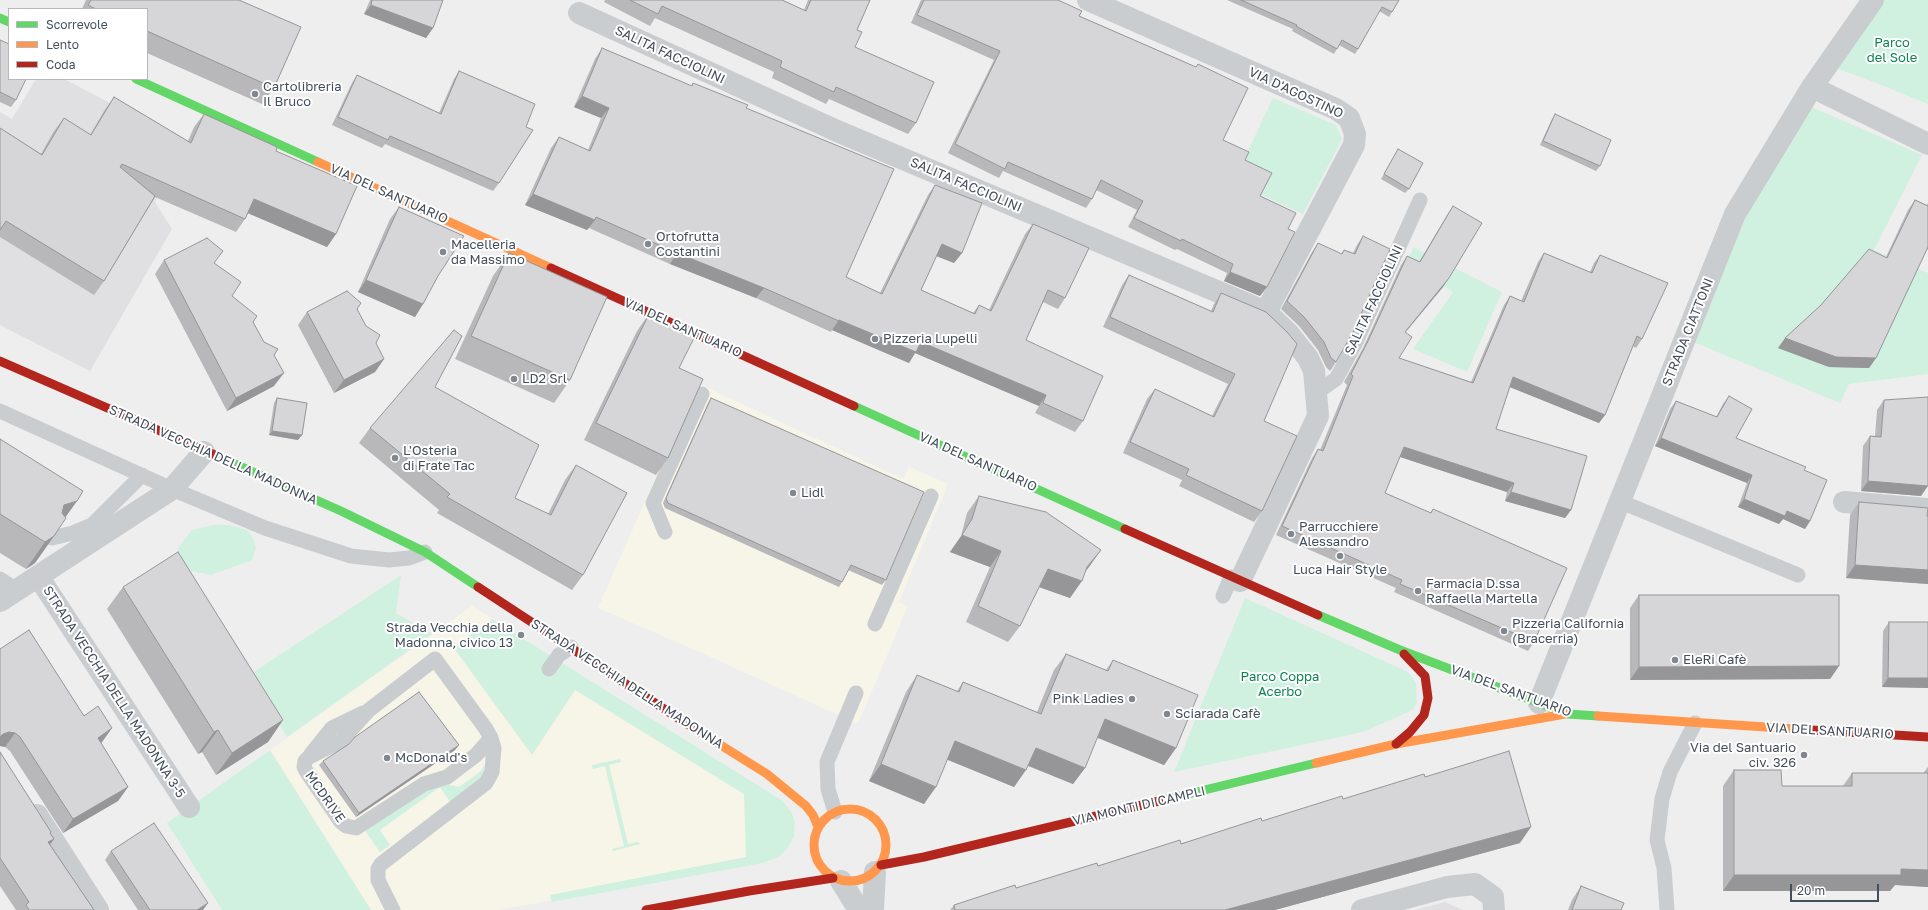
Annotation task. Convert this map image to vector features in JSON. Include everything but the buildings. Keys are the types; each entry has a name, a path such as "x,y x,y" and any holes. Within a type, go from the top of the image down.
{"street":[{"name":"STRADA CIATTONI","path":"1552,703 1619,501 1735,214 1812,87 1873,0"},
{"name":"VIA D'AGOSTINO","path":"1099,2 1336,109 1349,118 1355,134 1354,144 1266,312"},
{"name":"SALITA FACCIOLINI","path":"579,13 837,131 1266,312 1289,334 1308,358 1314,371 1318,416 1236,579"},
{"name":"VIA DEL SANTUARIO","path":"138,80 1236,579 1400,650 1552,703 1695,723 1928,737"},
{"path":"1812,87 1928,144"},
{"name":"STRADA VECCHIA DELLA MADONNA","path":"0,361 341,511 425,552 780,783 806,806 813,815 818,827"},
{"path":"6,590 38,576 172,489 204,452"},
{"path":"1844,502 1928,509"},
{"name":"STRADA VECCHIA DELLA MADONNA 3-5","path":"38,576 189,808"},
{"path":"1396,744 1424,715 1428,698 1425,676 1400,650"},
{"name":"VIA MONTI DI CAMPLI","path":"1518,722 1533,711 1552,703"},
{"name":"VIA MONTI DI CAMPLI","path":"878,868 1396,744 1518,722 1552,703"},
{"path":"26,798 98,910"},
{"path":"859,910 837,880 825,872 812,858 814,836 818,827 828,816 846,809 858,809 868,814 877,821 884,831 886,854 878,868 873,910"},
{"path":"646,910 749,891 837,880 860,880 878,868"},
{"path":"749,891 791,875"},
{"path":"1362,910 1448,887 1475,884 1493,897 1494,910"}],"lane":[{"name":"SALITA FACCIOLINI","path":"1317,392 1336,379 1355,344 1420,200"},
{"path":"665,532 653,503 702,394"},
{"path":"0,411 142,476 265,528 351,556 389,560 409,558 425,552"},
{"path":"52,538 73,534 92,525 142,476"},
{"path":"875,624 931,496"},
{"path":"1619,501 1798,575"},
{"path":"1223,596 1236,579"},
{"path":"549,669 559,655 571,647"},
{"name":"MCDRIVE","path":"436,659 491,738 476,755 447,777 424,784 356,828 348,827 343,824 306,771 304,764 308,757 341,741 369,710 436,659"},
{"path":"835,812 828,789 827,762 856,693"},
{"path":"1667,910 1664,868 1657,840 1662,799 1670,772 1695,723"},
{"path":"393,910 378,880 378,869 381,864 486,783 492,772 493,765 494,748 491,738"}],"shaded area":[{"path":"35,80 66,80 170,134 163,180 155,202 172,229 90,371 0,325 0,112 12,119"},
{"path":"697,383 903,479 909,467 948,484 899,602 908,606 858,724 598,608"},
{"name":"McDonald's","path":"472,606 783,801 792,813 795,822 794,837 787,849 779,857 763,863 498,910 371,910 270,750"},
{"path":"1445,902 1463,910 1415,910"}],"green space":[{"name":"Parco del Sole","path":"1884,0 1928,0 1928,104 1838,69"},
{"path":"1273,98 1336,125 1342,139 1303,214 1259,194 1243,161"},
{"path":"1807,105 1922,155 1874,250 1928,273 1928,374 1849,384 1840,403 1691,341 1754,198"},
{"path":"1414,247 1502,292 1467,372 1413,349 1453,292 1406,263"},
{"path":"213,525 230,525 247,530 253,538 256,548 252,560 211,575 191,571 181,561 178,548 192,530"},
{"path":"401,575 396,613 432,634 287,737 249,675"},
{"name":"Parco Coppa Acerbo","path":"1245,598 1408,672 1416,683 1417,702 1413,710 1363,732 1174,772"},
{"path":"492,619 783,801 792,813 795,822 794,837 787,849 779,857 763,863 552,902 550,895 746,857 744,794 575,690 532,755 453,647"},
{"path":"487,749 486,777 450,802 440,787 380,830 390,845 380,852 364,829 426,787 446,784 459,787 481,771 485,764 485,753"},
{"path":"270,750 371,910 222,910 167,823"},
{"path":"620,759 621,762 609,765 628,844 639,842 640,844 613,851 612,849 624,846 605,766 593,769 592,765"}],"traffic: fast":[{"path":"0,18 8,22"},
{"path":"138,80 318,162"},
{"path":"854,406 1125,529"},
{"path":"215,455 341,511 425,552 478,587"},
{"path":"1318,615 1400,650 1568,714 1598,716"},
{"path":"1159,801 1316,763"}],"traffic: slow":[{"path":"318,162 551,268"},
{"path":"1316,763 1396,744 1565,714"},
{"path":"1598,716 1811,730"},
{"path":"687,724 767,774 806,806 813,815 818,827"},
{"path":"843,809 857,809 864,811 876,819 884,831 886,845 884,859 876,871 864,879 857,881 843,881 836,879 824,871 816,859 814,852 814,838 816,831 824,819 836,811 843,809"}],"traffic: jam":[{"path":"551,268 854,406"},
{"path":"0,361 215,455"},
{"path":"1125,529 1318,615"},
{"path":"478,587 687,724"},
{"path":"1396,744 1410,732 1424,715 1428,698 1425,676 1404,654"},
{"path":"1811,730 1928,737"},
{"path":"881,865 924,857 1159,801"},
{"path":"646,910 749,891 833,878"}],"place":[{"name":"Cartolibreria Il Bruco","path":"255,94"},
{"name":"Ortofrutta Costantini","path":"648,244"},
{"name":"Macelleria da Massimo","path":"443,252"},
{"name":"Pizzeria Lupelli","path":"875,339"},
{"name":"LD2 Srl","path":"514,379"},
{"name":"L'Osteria di Frate Tac","path":"395,458"},
{"name":"Lidl","path":"793,493"},
{"name":"Parrucchiere Alessandro","path":"1291,534"},
{"name":"Luca Hair Style","path":"1340,556"},
{"name":"Farmacia D.ssa Raffaella Martella","path":"1418,591"},
{"name":"Pizzeria California (Bracerria)","path":"1504,631"},
{"name":"Strada Vecchia della Madonna, civico 13","path":"521,635"},
{"name":"EleRi Cafè","path":"1675,660"},
{"name":"Pink Ladies","path":"1132,699"},
{"name":"Sciarada Cafè","path":"1167,714"},
{"name":"Via del Santuario civ. 326","path":"1804,755"},
{"name":"McDonald's","path":"387,758"}]}
